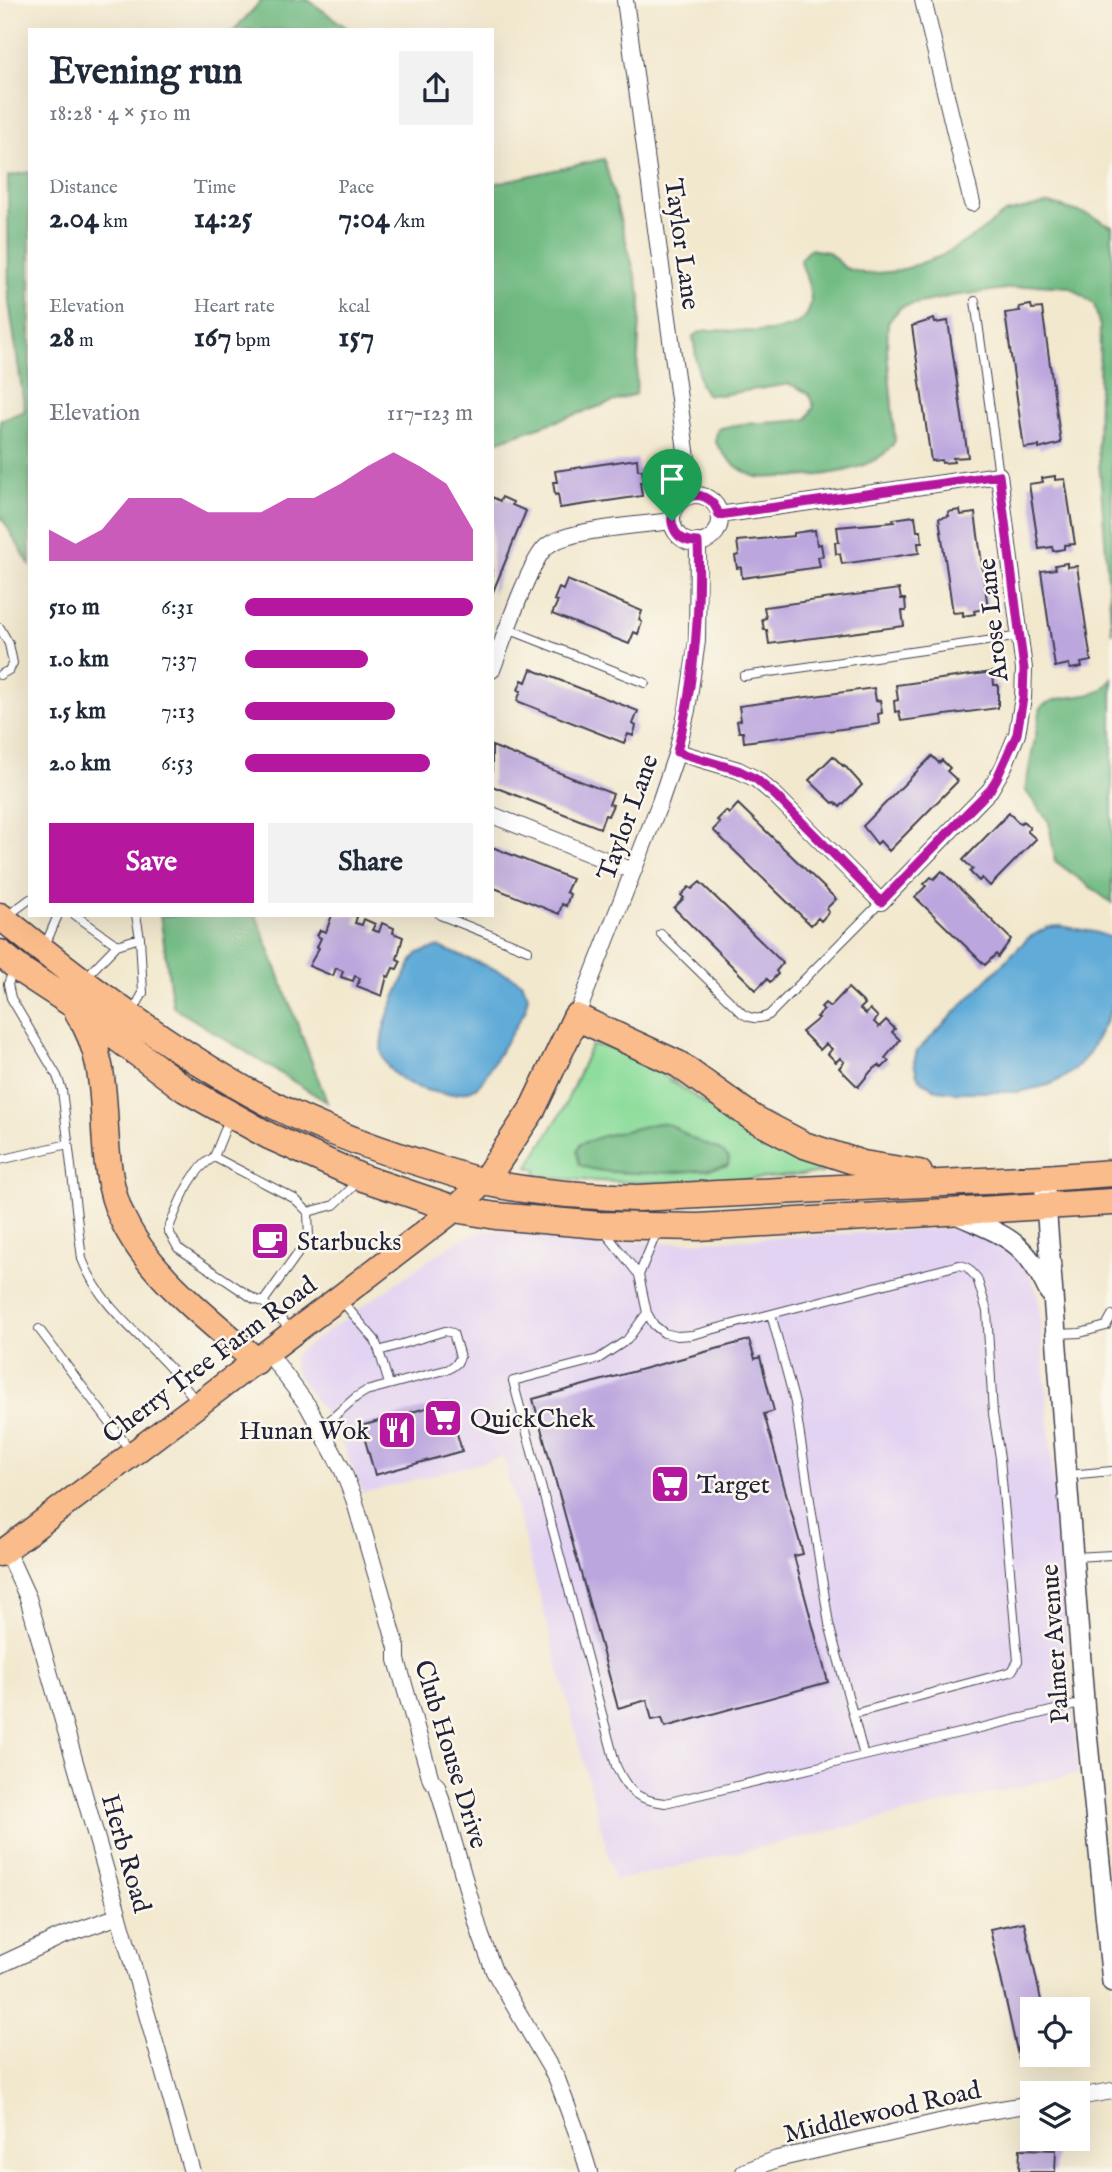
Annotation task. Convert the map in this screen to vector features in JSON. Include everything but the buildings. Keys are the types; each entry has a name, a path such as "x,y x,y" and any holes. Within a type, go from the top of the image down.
{"highway":[{"path":"2,918 42,950 77,992 185,1088 268,1136 363,1178 455,1209 495,1216 599,1225 698,1227 1112,1202"},
{"path":"8,967 131,1015 233,1083 297,1116 400,1157 484,1182 587,1196 637,1198 1112,1173"},
{"path":"77,992 99,1059 110,1175 125,1225 150,1264 262,1357"},
{"path":"484,1182 532,1110 576,1017 678,1064 752,1118 804,1145 863,1164 976,1181"}],"main road":[{"name":"Cherry Tree Farm Road","path":"3,1552 455,1209 484,1182"}],"street":[{"name":"Taylor Lane","path":"625,0 692,495"},
{"path":"923,0 972,203"},
{"path":"719,515 999,475"},
{"name":"Arose Lane","path":"881,902 990,790 1004,766 1017,734 1024,683 1021,636 999,475"},
{"path":"692,495 699,495 713,502 719,515 717,530 706,540 698,542 691,542 678,535 672,521 675,507 692,495"},
{"path":"494,665 537,558 553,542 568,536 672,521"},
{"name":"Taylor Lane","path":"576,1017 677,752 687,710 697,641 698,542"},
{"path":"677,752 738,770 756,779 881,902"},
{"path":"494,816 633,871"},
{"name":"Palmer Avenue","path":"1044,1178 1084,1703 1112,1982"},
{"name":"Palmer Avenue","path":"954,1213 1019,1245 1036,1265 1054,1301"},
{"name":"Club House Drive","path":"262,1357 321,1427 343,1471 354,1499 394,1636 397,1660 431,1780 437,1786 481,1936 494,1971 557,2079 578,2133 589,2172"},
{"name":"Herb Road","path":"3,1552 28,1598 192,2172"},
{"path":"0,1965 25,1952 119,1916"},
{"path":"1090,2095 1112,2091"},
{"name":"Middlewood Road","path":"744,2172 777,2159 1020,2106"}],"lane":[{"path":"975,301 999,475"},
{"path":"0,628 9,644 13,663 9,670 0,675"},
{"path":"508,629 645,683"},
{"path":"744,676 1021,636"},
{"path":"2,918 28,900"},
{"path":"661,934 743,1014 755,1019 762,1018 769,1015 881,902"},
{"path":"42,950 57,917"},
{"path":"78,917 117,945"},
{"path":"131,1015 143,993 136,917"},
{"path":"445,917 528,950"},
{"path":"77,992 117,945 140,939"},
{"path":"0,990 8,967"},
{"path":"8,967 11,998 60,1083 82,1259 90,1279 107,1306 170,1368 199,1405"},
{"path":"231,1115 214,1157 202,1164 185,1190 168,1230 178,1248 254,1299 263,1302 294,1332"},
{"path":"0,1160 68,1144"},
{"path":"214,1157 295,1199 308,1212 309,1238 263,1302"},
{"path":"308,1212 334,1205 363,1178"},
{"path":"599,1225 639,1275 647,1313 659,1330 677,1336 692,1335 959,1265 967,1267 977,1278 987,1311 993,1414 1001,1469 1018,1661 1012,1671 1006,1673 853,1714"},
{"path":"639,1275 659,1226"},
{"path":"339,1298 374,1340 389,1384"},
{"path":"647,1313 627,1340 598,1359 513,1381 616,1766 622,1780 633,1794 647,1801 666,1803 1084,1703"},
{"path":"771,1314 794,1403 829,1623 864,1756"},
{"path":"1057,1334 1080,1333 1106,1326 1112,1315"},
{"path":"39,1329 133,1454"},
{"path":"321,1427 356,1396 389,1384 449,1369 460,1357 453,1333 445,1331 379,1350"},
{"path":"1068,1475 1112,1471"},
{"path":"1074,1557 1112,1555"}],"shaded area":[{"path":"960,1228 999,1239 1023,1261 1038,1294 1078,1773 615,1881 503,1457 363,1493 337,1432 294,1369 294,1355 437,1254 465,1237 483,1231 501,1230 593,1242 668,1243"}],"green space":[{"path":"262,0 308,0 347,28 236,28"},
{"path":"604,159 641,297 636,394 494,442 494,184"},
{"path":"28,172 28,562 0,515 0,420 25,411 9,302 8,176"},
{"path":"1049,203 1089,215 1112,226 1112,633 1098,446 1100,327 1094,304 1070,287 1037,285 952,296 901,307 888,322 887,349 895,441 886,452 874,460 844,471 764,478 742,470 727,457 715,441 718,429 740,424 807,419 814,406 808,393 790,384 720,395 706,394 700,384 693,336 706,330 749,332 780,329 794,325 804,318 810,307 811,296 800,259 810,249 828,252 845,268 866,274 899,271 941,256 1005,213"},
{"path":"1112,676 1112,903 1055,861 1049,822 1025,790 1041,707 1060,699 1100,691"},
{"path":"160,917 257,917 327,1102 173,1007"},
{"path":"591,1046 607,1047 626,1054 668,1078 751,1135 824,1167 822,1173 643,1183 535,1176 537,1169 528,1167 563,1110"},
{"path":"657,1123 671,1125 693,1139 720,1150 729,1158 728,1165 698,1171 628,1173 579,1164 577,1151 580,1144"}],"water":[{"path":"1060,926 1112,938 1112,1009 1088,1055 1063,1078 1049,1085 1018,1092 954,1092 938,1090 922,1082 914,1062 917,1051 1028,938 1048,927"},
{"path":"439,947 509,975 521,982 528,995 525,1011 481,1083 471,1090 457,1093 425,1090 410,1084 396,1075 387,1065 382,1053 383,1031 412,961 418,953"}],"place":[{"name":"Starbucks","path":"270,1241"},
{"name":"QuickChek","path":"443,1418"},
{"name":"Hunan Wok","path":"397,1430"},
{"name":"Target","path":"670,1484"}],"route":[{"path":"999,475 1024,669 1023,698 1017,734 1004,766 990,790 881,902 756,779 738,770 677,752 694,673 699,564 698,542 691,542 678,535 672,521 675,507 692,495 699,495 713,502 719,515 999,475"}]}
